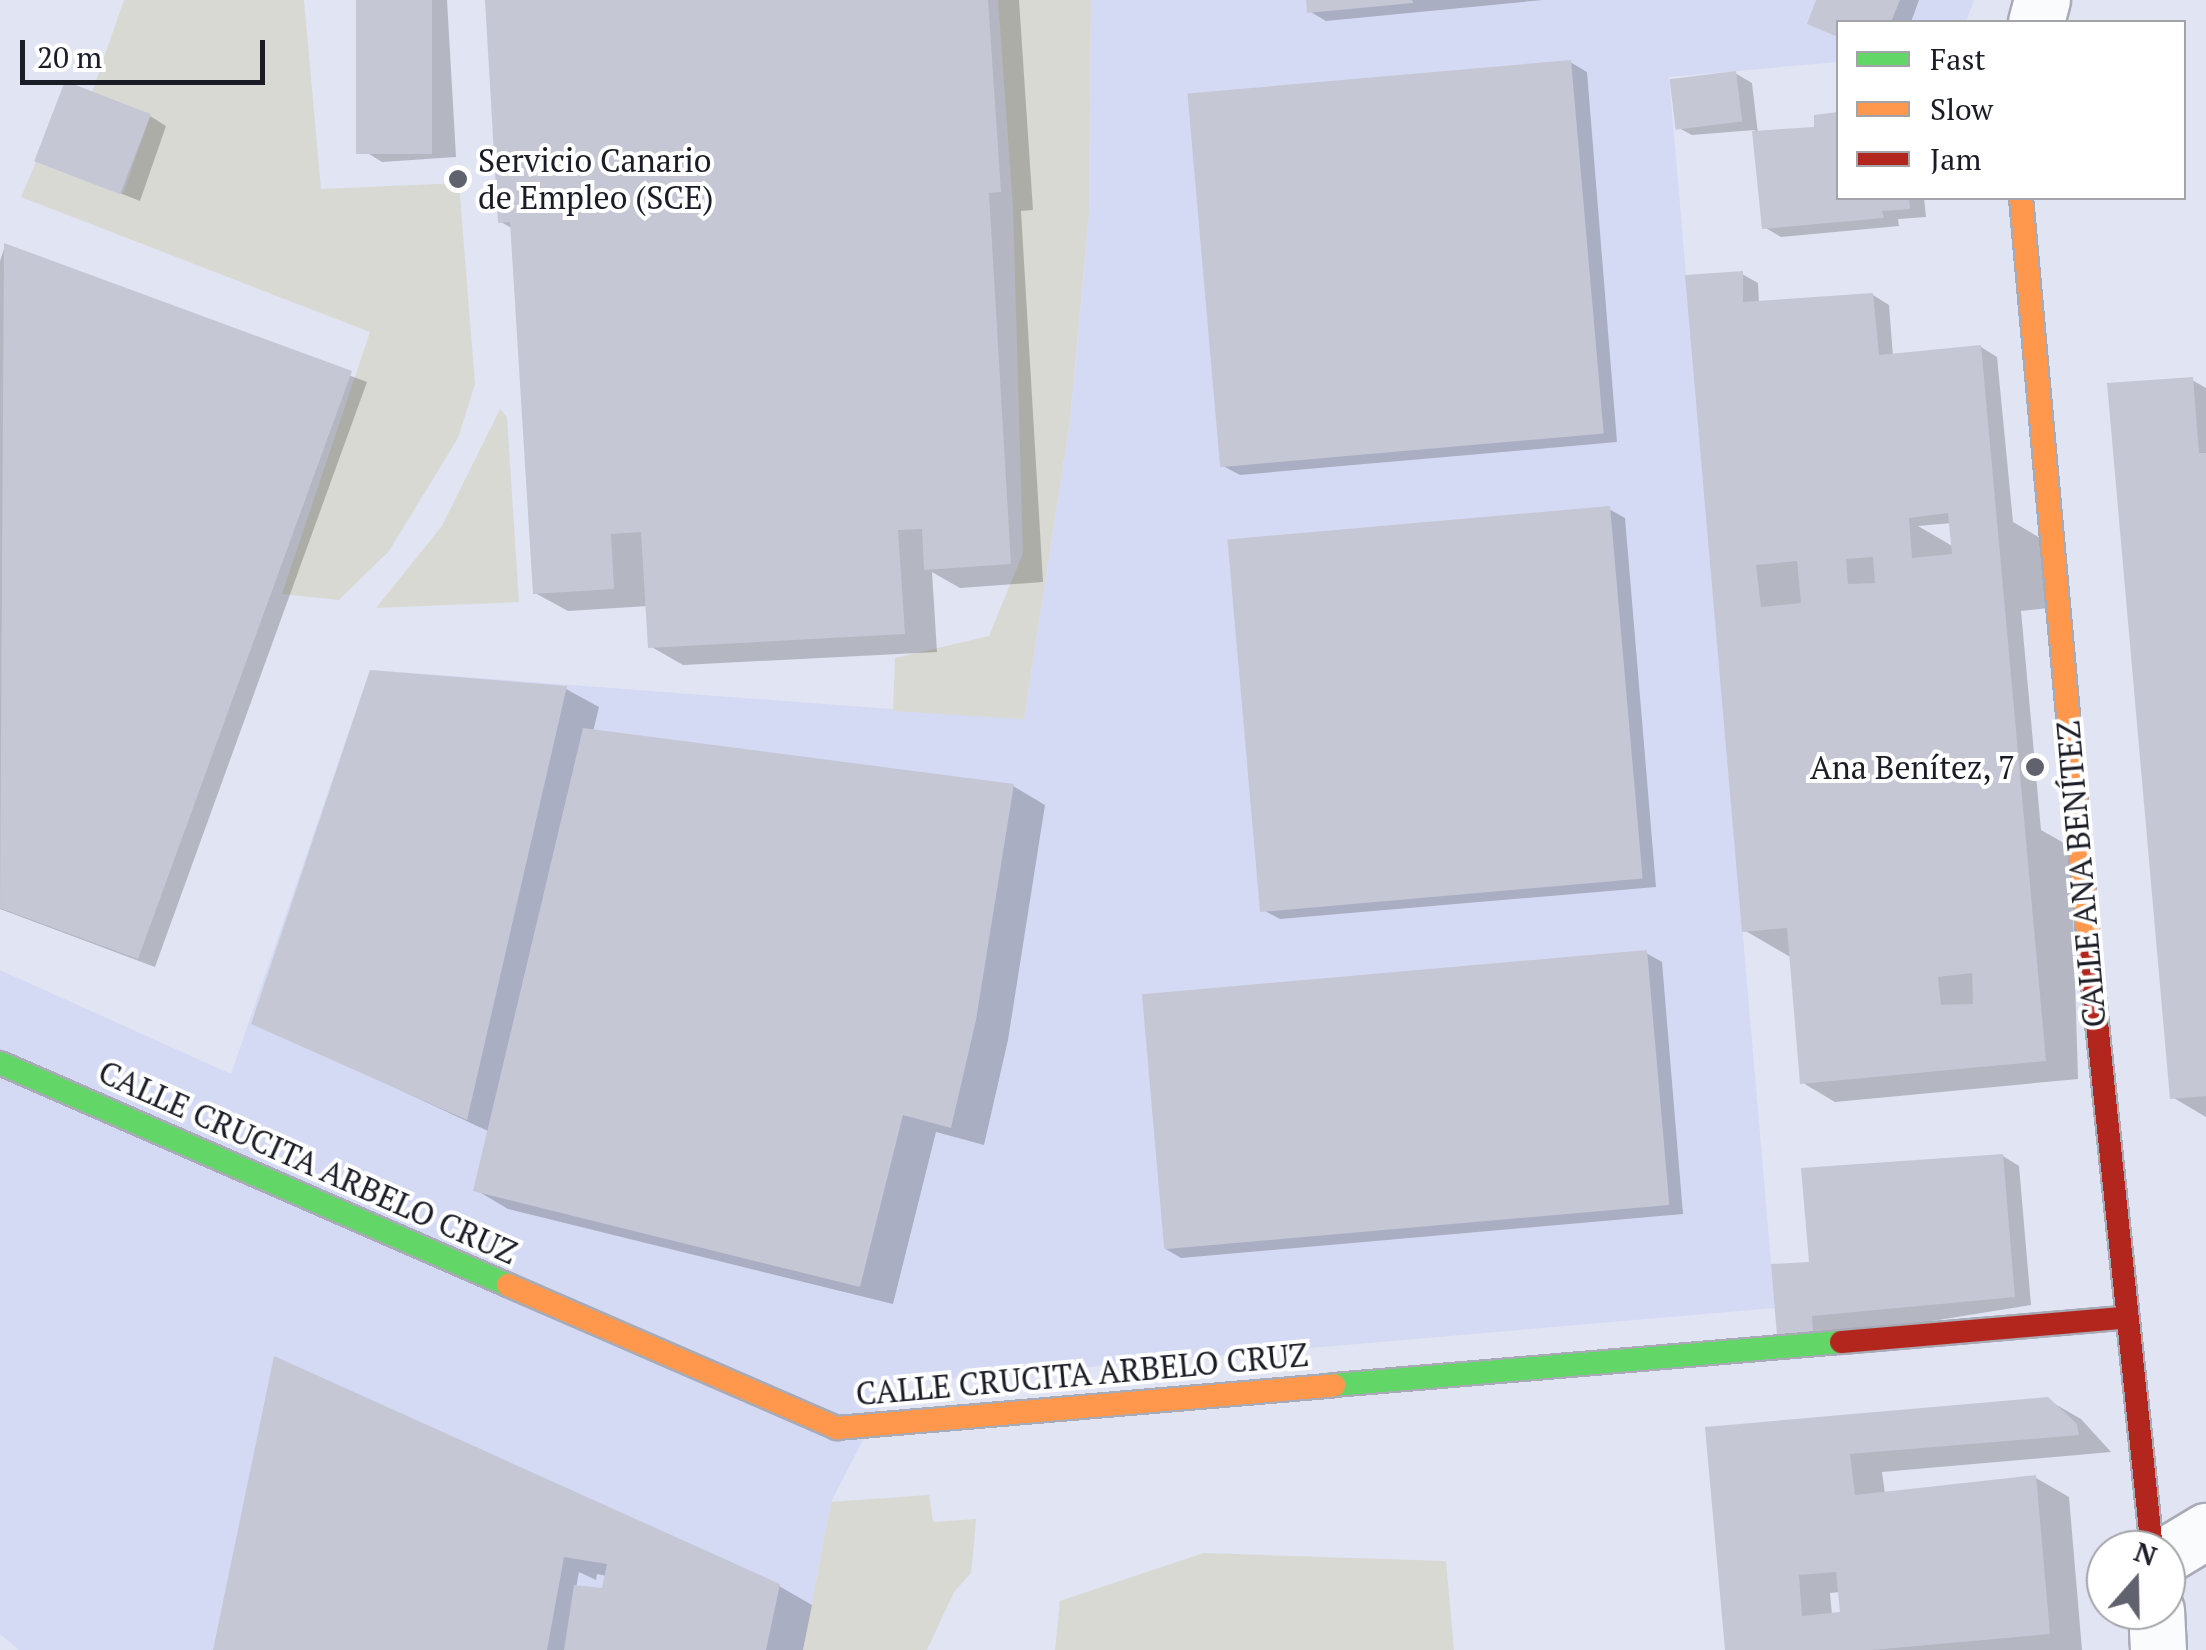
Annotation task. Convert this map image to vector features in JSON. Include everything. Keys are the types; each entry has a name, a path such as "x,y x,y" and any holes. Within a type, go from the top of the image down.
{"street":[{"name":"CALLE ANA BENÍTEZ","path":"2021,200 2123,1318 2150,1530"},
{"name":"CALLE CRUCITA ARBELO CRUZ","path":"0,1063 837,1428 2123,1318"}],"shaded area":[{"path":"124,0 304,0 321,189 459,183 475,384 458,438 389,551 339,600 282,594 370,332 21,197 36,162 123,193 151,114 92,92"},
{"path":"998,0 1091,0 1089,214 1070,421 1024,719 893,711 895,658 989,636 1023,553 1013,208"},
{"path":"1091,0 1974,0 1967,20 1836,20 1836,62 1669,77 1775,1308 892,1384 831,1502 803,1650 19,1650 0,1634 0,970 231,1074 370,670 1024,719 1070,421 1089,214"},
{"path":"500,409 507,417 519,602 376,608 442,526"},
{"path":"929,1495 933,1522 976,1519 971,1573 954,1592 927,1650 803,1650 831,1502"},
{"path":"1204,1553 1446,1561 1454,1650 1055,1650 1060,1601"}],"building":[{"path":"356,0 432,0 432,154 356,154"},
{"path":"485,0 988,0 1001,192 989,193 1011,564 924,570 922,529 898,530 905,634 648,648 641,532 611,534 614,589 533,594 510,222 498,223"},
{"path":"1306,0 1412,0 1413,3 1307,13"},
{"path":"1816,0 1900,0 1892,20 1836,20 1836,36 1807,24"},
{"path":"1571,60 1604,434 1220,467 1187,94"},
{"path":"1736,71 1742,122 1676,130 1669,79"},
{"path":"65,81 151,114 120,194 34,161"},
{"path":"1836,112 1836,200 1909,200 1910,209 1882,211 1884,218 1762,229 1752,131 1814,127 1814,115"},
{"path":"4,243 352,371 138,959 0,908"},
{"path":"1743,271 1743,302 1873,293 1879,355 1981,345 2046,1061 1800,1084 1787,928 1742,932 1685,275","holes":["1948,513 1952,554 1912,558 1909,518","1873,557 1875,583 1848,584 1846,559","1797,561 1801,603 1761,607 1756,565","1972,973 1973,1004 1941,1005 1938,977"]},
{"path":"2193,377 2199,453 2206,453 2206,1096 2170,1099 2107,383"},
{"path":"1610,506 1643,879 1260,912 1227,539"},
{"path":"370,670 567,686 467,1120 251,1024"},
{"path":"583,728 1014,784 976,1020 951,1128 903,1115 860,1287 473,1191"},
{"path":"1647,950 1669,1205 1164,1249 1142,994"},
{"path":"2003,1154 2015,1297 1812,1316 1813,1331 1777,1335 1771,1264 1809,1262 1801,1168"},
{"path":"274,1356 780,1584 766,1650 564,1650 574,1585 602,1588 607,1564 564,1557 547,1650 213,1650"},
{"path":"2048,1397 2077,1424 2079,1435 1850,1454 1855,1495 2036,1475 2050,1634 1872,1650 1725,1650 1705,1427","holes":["1836,1572 1840,1612 1802,1616 1799,1575"]}],"traffic: fast":[{"path":"0,1063 508,1285"},
{"path":"1334,1385 1841,1342"}],"traffic: slow":[{"path":"2021,200 2090,956"},
{"path":"508,1285 837,1428 1334,1385"}],"traffic: jam":[{"path":"2090,956 2150,1530"},
{"path":"1841,1342 2123,1318"}],"place":[{"name":"Servicio Canario de Empleo (SCE)","path":"458,179"},
{"name":"Ana Benítez, 7","path":"2035,767"}]}
